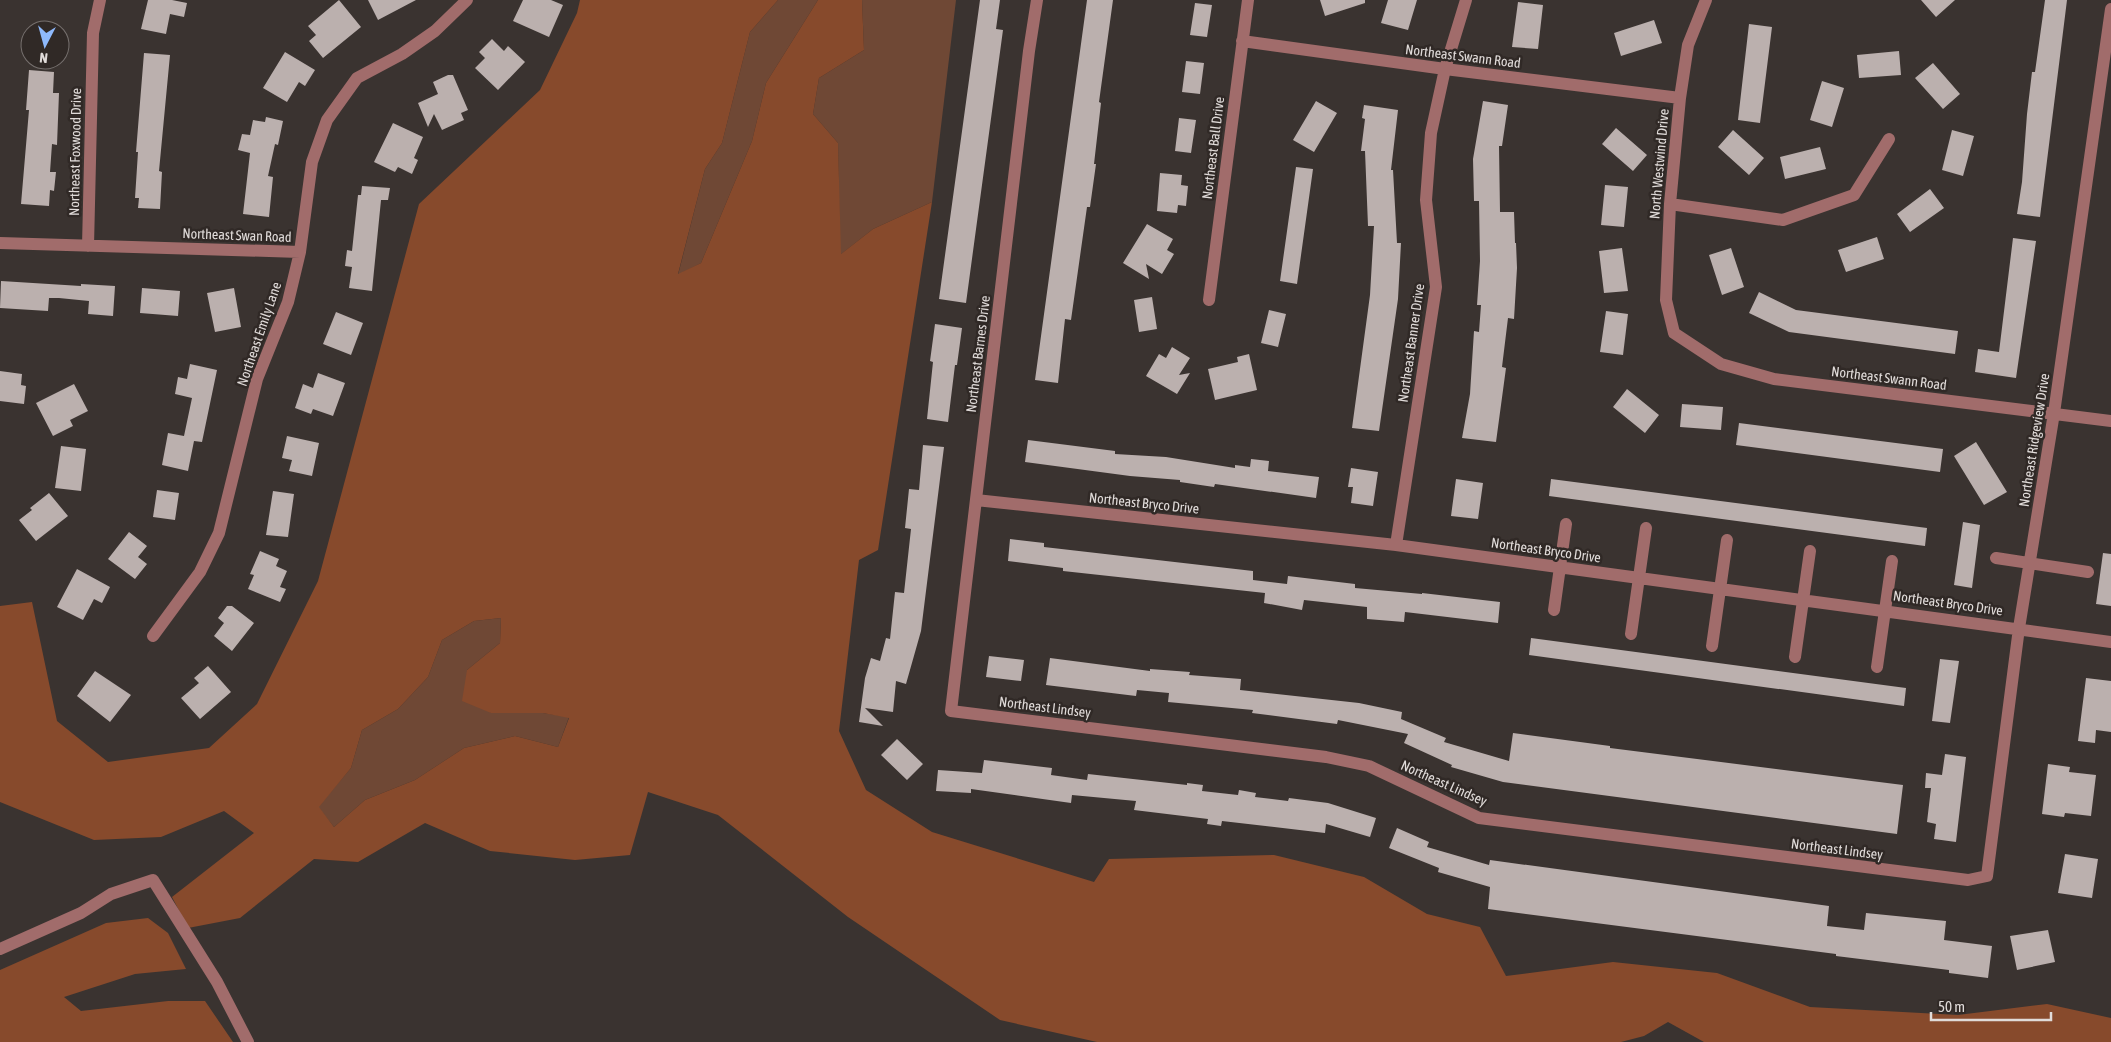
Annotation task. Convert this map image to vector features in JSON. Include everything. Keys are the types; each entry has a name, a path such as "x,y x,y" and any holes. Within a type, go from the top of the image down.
{"street":[{"name":"Northeast Foxwood Drive","path":"88,246 93,33 100,0"},
{"name":"Northeast Emily Lane","path":"153,636 200,572 219,534 257,379 288,302 300,252 312,162 327,120 357,78 402,54 435,31 467,0"},
{"name":"Northeast Barnes Drive","path":"951,711 1029,51 1037,0"},
{"name":"Northeast Ball Drive","path":"1209,300 1248,0"},
{"name":"Northeast Banner Drive","path":"1396,545 1436,287 1426,200 1431,133 1445,70 1466,0"},
{"name":"North Westwind Drive","path":"1674,333 1666,300 1670,204 1680,98 1688,45 1706,0"},
{"name":"Northeast Ridgeview Drive","path":"1987,876 2019,628 2054,413 2111,9"},
{"name":"Northeast Swann Road","path":"1242,41 1445,70 1680,98"},
{"path":"1670,204 1783,220 1854,195 1890,139"},
{"path":"0,243 88,246"},
{"name":"Northeast Swan Road","path":"88,246 300,252"},
{"name":"Northeast Swann Road","path":"1674,333 1694,348 1721,364 1774,379 2111,421"},
{"name":"Northeast Bryco Drive","path":"976,500 1396,545 2019,628 2111,642"},
{"path":"1554,610 1566,524"},
{"path":"1630,634 1646,528"},
{"path":"1712,646 1728,540"},
{"path":"1795,657 1810,551"},
{"path":"1996,558 2088,572"},
{"path":"1877,667 1892,561"},
{"name":"Northeast Lindsey","path":"951,711 1326,757 1361,764 1369,766 1479,818 1968,880 1987,876"},
{"path":"0,949 81,913 110,894 153,880 217,982 248,1042"}],"shaded area":[{"path":"580,0 778,0 750,32 722,143 705,169 678,274 701,263 752,141 766,83 818,0 862,0 864,50 819,78 813,114 838,143 841,254 873,229 932,202 878,550 859,560 839,731 866,790 932,832 1094,882 1109,859 1274,855 1364,877 1427,914 1480,927 1506,976 1613,962 1717,973 1810,1007 1958,1015 2047,1004 2111,1018 2111,1042 1704,1042 1668,1022 1644,1036 1621,1042 1097,1042 1000,1020 848,917 718,815 648,792 630,855 575,860 490,851 425,823 358,862 314,859 240,918 188,928 172,897 254,833 224,811 161,837 94,840 0,802 0,606 32,602 57,721 108,762 209,748 257,704 318,581 419,204 540,90 577,13","holes":["501,618 500,643 467,670 462,701 491,713 543,713 569,718 558,747 515,736 464,748 415,780 365,800 334,827 319,807 351,768 362,730 398,709 428,677 442,640 474,621"]},
{"path":"778,0 818,0 766,83 752,141 701,263 678,275 705,169 722,143 750,32"},
{"path":"862,0 956,0 932,202 873,229 840,255 838,143 813,114 819,78 864,50"},
{"path":"501,618 500,643 467,670 491,713 543,713 569,717 558,747 515,736 464,748 415,780 365,800 334,827 318,807 351,768 362,730 398,709 428,677 442,640 474,621"},
{"path":"148,918 168,933 186,969 135,974 64,997 81,1011 168,1001 205,1001 233,1042 0,1042 0,970 106,923"}],"building":[{"path":"148,0 172,0 187,3 184,17 170,14 166,34 141,29"},
{"path":"339,0 361,27 323,58 309,41 316,35 308,26"},
{"path":"368,0 416,0 378,20"},
{"path":"523,0 551,0 563,5 549,37 513,21"},
{"path":"980,0 1000,0 996,29 1003,30 966,303 939,299"},
{"path":"1087,0 1113,0 1099,102 1101,103 1094,164 1096,164 1090,207 1087,207 1071,320 1065,319 1058,383 1035,380"},
{"path":"1320,0 1365,0 1365,3 1325,16"},
{"path":"1388,0 1417,0 1408,30 1381,23"},
{"path":"1921,0 1955,0 1936,17"},
{"path":"2045,0 2067,0 2040,217 2017,214 2022,182 2032,72 2035,72"},
{"path":"1518,2 1543,5 1538,49 1512,47"},
{"path":"1195,3 1212,5 1207,37 1190,35"},
{"path":"1654,20 1662,43 1621,56 1614,33"},
{"path":"1749,24 1772,27 1760,123 1738,120"},
{"path":"492,39 504,51 508,46 525,62 498,90 475,68 485,58 479,52"},
{"path":"1899,51 1901,75 1859,78 1857,55"},
{"path":"285,52 315,70 305,86 299,82 287,102 263,88"},
{"path":"144,53 170,55 159,171 162,172 160,209 138,208 139,198 135,198 138,152 136,152"},
{"path":"1186,61 1204,63 1200,94 1182,92"},
{"path":"1933,63 1960,94 1943,109 1915,78"},
{"path":"29,70 54,72 53,93 59,93 57,145 52,144 50,172 56,172 54,191 50,190 49,206 21,204 29,110 26,110"},
{"path":"448,75 453,75 468,110 461,113 464,120 442,130 434,114 428,127 418,103 438,94 433,82"},
{"path":"1822,81 1844,88 1832,127 1810,120"},
{"path":"1316,101 1337,113 1314,152 1293,140"},
{"path":"1483,101 1508,105 1502,146 1499,146 1500,212 1514,212 1517,268 1514,319 1508,318 1502,367 1506,368 1496,442 1462,438 1470,394 1474,331 1479,332 1481,305 1477,305 1480,261 1479,201 1474,201 1473,159"},
{"path":"1364,105 1398,110 1391,170 1393,170 1397,243 1401,243 1398,299 1379,431 1352,428 1370,295 1374,226 1368,226 1365,151 1361,151 1365,119 1362,118"},
{"path":"266,117 283,121 278,145 275,144 268,176 273,177 269,217 243,214 250,153 238,150 242,134 250,135 253,120 265,122"},
{"path":"1179,118 1196,120 1191,153 1175,151"},
{"path":"393,123 423,137 414,158 418,160 412,174 398,167 395,172 374,162"},
{"path":"1616,128 1647,155 1633,171 1602,144"},
{"path":"1733,130 1764,158 1749,175 1718,147"},
{"path":"1952,130 1974,136 1963,176 1942,170"},
{"path":"1820,147 1826,169 1785,179 1780,157"},
{"path":"1296,167 1313,169 1297,284 1280,281"},
{"path":"1160,173 1182,175 1181,185 1188,186 1186,206 1178,205 1177,213 1157,211"},
{"path":"1605,185 1628,187 1624,227 1601,225"},
{"path":"362,186 390,188 388,200 381,200 372,291 349,288 352,267 345,266 347,250 352,251 358,195 361,195"},
{"path":"1930,189 1944,208 1910,232 1897,214"},
{"path":"1147,224 1173,239 1167,250 1174,254 1162,274 1146,264 1149,279 1123,263"},
{"path":"1877,237 1884,259 1846,272 1838,250"},
{"path":"2013,238 2036,241 2016,378 1975,372 1978,349 1999,352"},
{"path":"1622,248 1628,291 1604,293 1599,251"},
{"path":"1731,248 1744,287 1722,295 1709,255"},
{"path":"1,281 115,286 113,316 88,314 89,301 59,298 49,298 48,311 0,308"},
{"path":"142,288 180,291 178,316 140,313"},
{"path":"234,288 241,327 215,332 207,293"},
{"path":"1759,292 1796,310 1958,331 1955,354 1789,332 1749,313"},
{"path":"1152,297 1157,329 1139,332 1134,300"},
{"path":"1269,310 1286,314 1278,347 1261,343"},
{"path":"1606,311 1628,314 1623,355 1600,352"},
{"path":"336,312 363,323 351,355 323,344"},
{"path":"935,324 962,328 948,422 927,419 933,362 930,361"},
{"path":"1172,347 1190,358 1179,375 1190,373 1177,394 1146,376 1159,354 1166,358"},
{"path":"1249,354 1257,390 1215,400 1208,369 1238,362 1237,357"},
{"path":"190,364 217,370 202,442 194,441 188,471 162,465 168,433 184,436 192,398 175,394 178,377 187,379"},
{"path":"0,371 22,374 21,385 26,386 24,404 0,401"},
{"path":"318,373 345,383 333,416 313,409 311,414 295,408 303,384 313,388"},
{"path":"74,384 88,411 70,420 73,426 53,436 36,403"},
{"path":"1627,389 1659,415 1645,433 1613,407"},
{"path":"1682,404 1723,407 1721,430 1680,427"},
{"path":"1739,423 1943,449 1940,472 1736,445"},
{"path":"287,436 319,443 312,476 289,471 292,460 282,458"},
{"path":"1028,440 1115,451 1115,454 1166,457 1235,468 1235,465 1250,467 1251,459 1269,461 1268,471 1319,477 1316,498 1215,484 1214,487 1180,482 1180,480 1130,476 1025,462"},
{"path":"1976,442 2007,492 1984,505 1954,456"},
{"path":"923,445 944,447 921,631 906,684 896,681 893,712 865,708 883,726 859,722 865,678 871,658 880,661 886,638 890,639 895,592 904,593 911,529 905,528 909,489 919,490"},
{"path":"61,446 86,449 81,491 55,488"},
{"path":"1351,468 1378,472 1373,506 1351,503 1353,487 1348,487"},
{"path":"1456,479 1483,483 1478,519 1451,516"},
{"path":"1551,479 1927,528 1925,546 1549,496"},
{"path":"157,490 179,493 175,520 153,517"},
{"path":"273,491 294,494 288,537 266,535"},
{"path":"49,493 68,516 36,541 19,520 32,510 30,508"},
{"path":"1963,522 1980,525 1972,588 1954,585"},
{"path":"129,532 147,546 138,557 147,564 135,579 108,559"},
{"path":"1010,539 1044,543 1044,547 1253,571 1253,580 1287,584 1288,576 1355,584 1355,588 1500,602 1498,623 1405,612 1404,622 1367,619 1367,607 1304,600 1302,610 1264,603 1265,593 1063,571 1063,568 1008,561"},
{"path":"260,551 279,559 276,566 287,571 280,587 286,589 280,602 248,589 254,575 250,574"},
{"path":"2103,553 2111,554 2111,606 2096,604"},
{"path":"77,569 110,587 102,603 94,599 83,620 57,607"},
{"path":"227,606 232,606 254,623 232,651 214,636 224,623 218,618"},
{"path":"1531,638 1906,688 1904,706 1529,655"},
{"path":"989,656 1024,660 1021,681 986,677"},
{"path":"1050,658 1150,671 1150,669 1190,672 1189,675 1241,679 1240,690 1359,703 1402,712 1401,719 1446,738 1444,742 1509,761 1513,733 1610,746 1610,748 1903,785 1897,834 1503,782 1451,767 1452,765 1404,743 1408,734 1338,720 1337,724 1252,713 1253,710 1168,702 1169,693 1137,690 1136,696 1046,685"},
{"path":"1940,659 1959,661 1950,723 1932,721"},
{"path":"208,666 231,692 200,719 181,698 199,683 194,678"},
{"path":"95,671 131,695 110,722 77,696"},
{"path":"2086,678 2111,681 2111,732 2096,730 2095,743 2078,741"},
{"path":"897,739 923,764 907,780 881,755"},
{"path":"1945,754 1966,757 1956,842 1934,839 1936,824 1927,822 1931,788 1925,788 1926,773 1942,775"},
{"path":"984,760 1052,768 1051,775 1087,780 1088,774 1187,785 1187,783 1203,785 1202,791 1238,795 1239,790 1256,793 1255,797 1288,801 1289,798 1328,803 1376,818 1370,837 1326,824 1325,833 1222,821 1221,826 1207,824 1208,819 1134,810 1136,801 1072,795 1071,803 971,789 971,793 936,791 938,770 982,773"},
{"path":"2048,764 2070,767 2069,772 2096,775 2091,816 2065,813 2064,817 2042,814"},
{"path":"1397,828 1429,842 1427,847 1489,865 1490,860 1829,906 1827,926 1864,930 1866,913 1946,921 1944,940 1992,946 1988,978 1949,973 1949,970 1836,956 1836,954 1488,909 1490,887 1438,872 1439,868 1389,848"},
{"path":"2065,854 2098,859 2092,898 2058,893"},
{"path":"2048,930 2055,962 2017,970 2010,936"}]}
